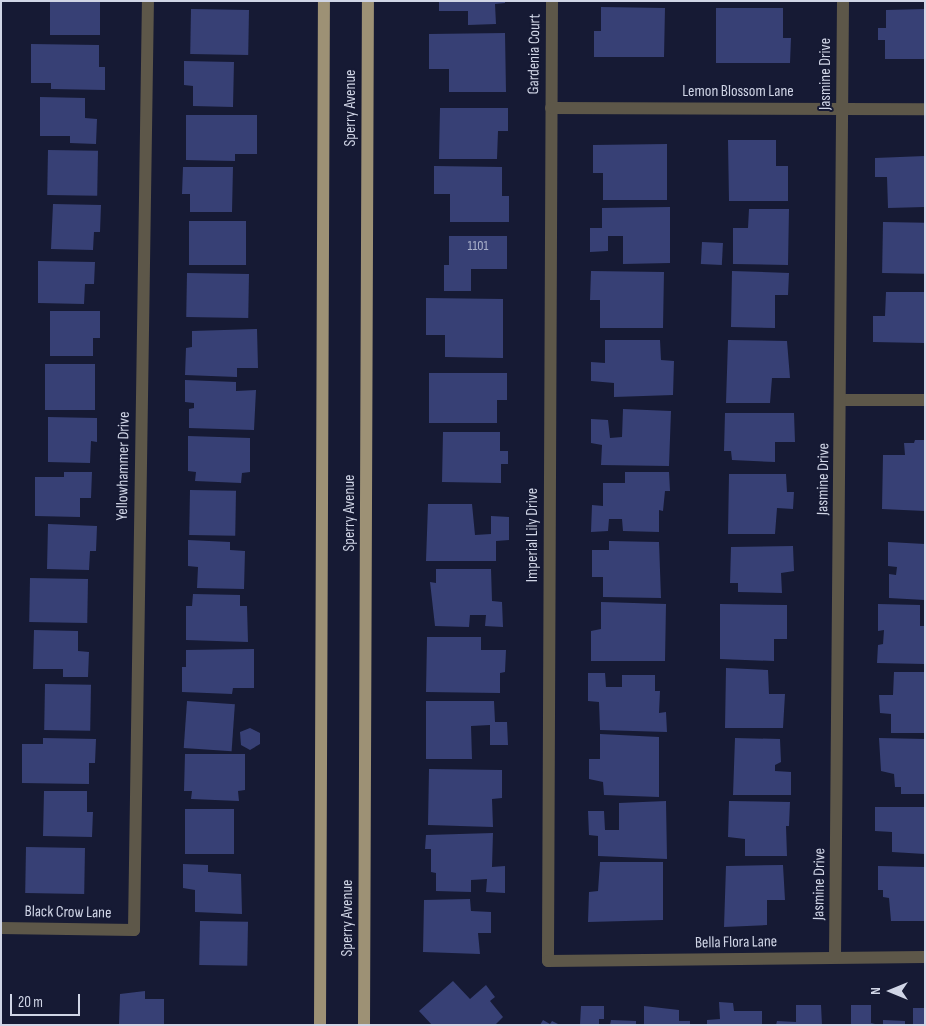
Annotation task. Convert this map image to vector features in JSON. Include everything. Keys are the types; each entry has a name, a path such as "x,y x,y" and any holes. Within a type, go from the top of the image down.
{"main road":[{"name":"Sperry Avenue","path":"320,1025 324,1"},
{"name":"Sperry Avenue","path":"364,1025 368,1"}],"street":[{"name":"Yellowhammer Drive","path":"134,930 148,1"},
{"name":"Gardenia Court","path":"550,108 552,1"},
{"name":"Jasmine Drive","path":"835,958 843,1"},
{"name":"Lemon Blossom Lane","path":"550,108 925,109"},
{"name":"Imperial Lily Drive","path":"548,962 550,108"},
{"path":"841,400 925,400"},
{"name":"Black Crow Lane","path":"1,928 134,930"},
{"name":"Bella Flora Lane","path":"548,962 925,957"}],"building":[{"path":"50,1 100,1 100,35 50,35"},
{"path":"439,1 505,1 505,3 495,4 496,24 468,25 468,11 439,11"},
{"path":"601,7 665,8 664,57 594,57 594,31 601,31"},
{"path":"716,8 783,8 783,38 791,38 790,63 716,63"},
{"path":"191,9 249,10 248,55 190,54"},
{"path":"925,9 925,59 885,59 885,40 878,40 878,28 886,28 886,10"},
{"path":"505,33 506,92 449,92 449,69 429,69 429,34"},
{"path":"31,44 99,45 99,67 105,67 105,90 51,89 51,83 31,83"},
{"path":"184,61 234,62 233,107 193,106 193,86 184,85"},
{"path":"40,97 85,98 85,118 97,119 96,144 70,143 70,136 40,136"},
{"path":"440,108 508,108 508,131 498,131 497,159 439,159"},
{"path":"186,115 257,115 257,154 235,154 235,161 186,160"},
{"path":"728,140 776,140 776,166 788,166 788,201 729,201"},
{"path":"667,144 667,200 603,200 603,173 593,173 593,145"},
{"path":"48,150 98,151 97,196 47,195"},
{"path":"925,156 925,207 888,208 887,177 875,177 875,158"},
{"path":"434,166 502,167 502,196 509,196 509,222 450,222 450,194 434,194"},
{"path":"183,167 233,167 232,212 190,212 190,194 182,194"},
{"path":"53,204 101,205 100,232 94,232 93,250 51,249"},
{"path":"670,207 670,263 623,264 623,236 608,236 608,251 590,252 590,228 602,228 602,208"},
{"path":"749,209 789,209 788,265 733,264 733,228 748,228"},
{"path":"189,221 246,221 246,265 189,265"},
{"path":"883,222 925,223 924,274 882,273"},
{"path":"449,236 507,236 507,269 471,269 471,291 444,291 444,265 449,265"},
{"path":"702,242 723,243 722,265 701,264"},
{"path":"38,261 95,262 94,284 85,284 84,304 38,303"},
{"path":"591,271 664,272 663,328 600,328 600,300 590,300"},
{"path":"732,271 789,273 788,295 775,295 775,328 731,327"},
{"path":"187,273 249,274 248,318 186,317"},
{"path":"886,292 925,292 925,343 873,342 873,316 885,316"},
{"path":"426,298 503,299 503,358 445,357 445,335 426,335"},
{"path":"50,311 100,311 100,338 93,338 93,356 50,356"},
{"path":"257,329 258,368 237,368 237,377 185,375 186,348 192,347 192,331"},
{"path":"605,340 660,340 661,360 674,361 673,395 614,397 614,383 591,381 591,362 605,363"},
{"path":"728,340 787,341 790,378 772,378 770,403 726,403"},
{"path":"45,364 95,364 95,410 45,410"},
{"path":"429,373 507,373 507,400 497,400 497,423 429,423"},
{"path":"185,380 236,382 236,391 256,390 254,430 189,428 189,409 194,408 194,403 185,402"},
{"path":"623,409 671,411 669,466 601,465 602,445 591,443 591,419 608,420 610,438 622,437"},
{"path":"725,413 794,413 795,442 775,442 775,462 732,460 731,451 724,451"},
{"path":"48,417 97,418 97,442 91,441 90,463 48,462"},
{"path":"443,432 500,432 500,451 508,451 508,464 501,464 501,483 442,482"},
{"path":"188,436 250,438 250,472 242,473 241,483 195,481 196,472 188,471"},
{"path":"915,440 925,440 925,511 882,509 883,455 905,455 904,443 914,443"},
{"path":"64,472 92,472 91,498 80,498 80,517 35,516 35,477 64,477"},
{"path":"625,472 669,472 670,491 665,491 663,511 659,510 659,532 623,531 622,519 609,519 608,531 591,532 592,505 603,506 603,483 625,483"},
{"path":"729,474 786,474 787,492 794,492 793,509 777,508 775,534 728,534"},
{"path":"190,490 236,491 235,536 189,535"},
{"path":"428,504 472,504 475,535 491,534 491,516 509,517 509,540 496,541 496,561 426,561"},
{"path":"48,524 97,526 96,551 90,551 89,570 47,569"},
{"path":"188,540 230,542 230,550 245,551 244,589 197,588 198,567 188,566"},
{"path":"609,541 659,542 661,598 603,597 603,577 592,577 592,550 609,550"},
{"path":"888,542 925,544 925,600 889,598 889,574 896,575 897,567 888,566"},
{"path":"793,546 794,571 781,573 782,593 738,592 738,583 730,583 731,547"},
{"path":"436,569 491,569 492,601 502,602 503,627 485,626 486,615 470,615 469,627 435,626 430,582 436,583"},
{"path":"30,578 88,579 87,623 29,622"},
{"path":"193,594 240,595 240,606 247,606 248,642 186,640 186,606 192,606"},
{"path":"601,602 666,604 665,661 591,661 591,631 601,629"},
{"path":"720,604 787,605 787,639 774,639 774,661 720,659"},
{"path":"878,604 920,605 920,626 925,626 925,664 877,663 878,645 883,644 884,630 878,631"},
{"path":"34,630 78,631 78,651 89,652 88,677 63,677 63,669 33,669"},
{"path":"427,637 481,637 481,650 506,650 505,672 500,673 500,693 426,692"},
{"path":"254,649 254,688 233,688 232,694 182,692 182,667 186,667 186,650"},
{"path":"726,668 768,670 769,694 785,694 783,728 725,728"},
{"path":"894,672 925,672 925,733 891,733 891,714 880,713 879,695 893,695"},
{"path":"588,673 605,673 606,687 622,687 622,675 655,675 655,691 660,691 659,713 666,712 667,732 600,730 599,702 588,701"},
{"path":"45,684 91,685 90,731 44,730"},
{"path":"187,701 235,704 232,751 184,748"},
{"path":"426,701 494,701 495,722 507,722 508,745 490,745 490,725 471,726 472,759 426,759"},
{"path":"250,728 260,733 260,744 250,750 241,745 240,732"},
{"path":"600,734 659,737 659,797 604,795 603,782 589,779 589,759 600,759"},
{"path":"43,738 96,739 95,763 89,763 89,784 22,783 22,744 43,744"},
{"path":"735,738 780,739 781,762 775,765 775,771 791,772 791,795 733,795"},
{"path":"879,738 925,739 925,794 901,794 901,787 895,787 894,774 881,771"},
{"path":"185,754 245,754 245,790 238,791 239,801 191,799 192,791 184,791"},
{"path":"429,769 502,770 502,798 492,799 493,827 428,825"},
{"path":"44,791 87,791 87,812 93,812 92,837 43,836"},
{"path":"666,801 667,859 598,856 598,836 589,835 588,811 604,811 605,830 619,830 619,803"},
{"path":"729,801 790,802 789,826 786,826 787,856 745,856 745,839 728,837"},
{"path":"875,807 925,807 925,854 892,852 892,832 875,831"},
{"path":"185,809 234,809 234,854 185,854"},
{"path":"493,833 492,867 505,866 505,893 486,892 487,879 471,880 471,892 436,891 436,873 431,872 431,849 425,849 426,835"},
{"path":"26,847 85,848 84,894 25,893"},
{"path":"600,862 663,862 663,920 588,922 589,892 598,891"},
{"path":"183,864 208,865 208,872 241,874 242,914 195,912 195,890 183,888"},
{"path":"783,865 785,900 767,900 767,925 724,927 726,866"},
{"path":"878,866 925,867 925,921 891,921 889,898 883,897 883,890 878,890"},
{"path":"470,899 471,911 491,912 491,933 478,933 480,954 423,952 424,900"},
{"path":"200,921 248,922 247,966 199,965"},
{"path":"453,981 470,999 486,985 495,997 490,1001 503,1017 495,1025 432,1025 419,1011"},
{"path":"145,991 145,999 164,999 164,1025 119,1025 120,994"},
{"path":"719,1002 733,1003 734,1011 762,1011 762,1025 707,1025 707,1020 720,1019"},
{"path":"796,1005 821,1005 822,1025 776,1025 777,1021 796,1022"},
{"path":"851,1005 871,1005 871,1023 879,1025 851,1025"},
{"path":"581,1006 604,1006 604,1019 599,1019 599,1025 580,1025"},
{"path":"644,1006 679,1010 679,1021 690,1021 690,1025 644,1025"},
{"path":"913,1008 925,1008 925,1025 913,1025"},
{"path":"543,1020 550,1024 552,1021 560,1025 540,1025"},
{"path":"611,1020 636,1021 636,1025 610,1025"},
{"path":"883,1020 905,1021 905,1025 883,1025"}]}
